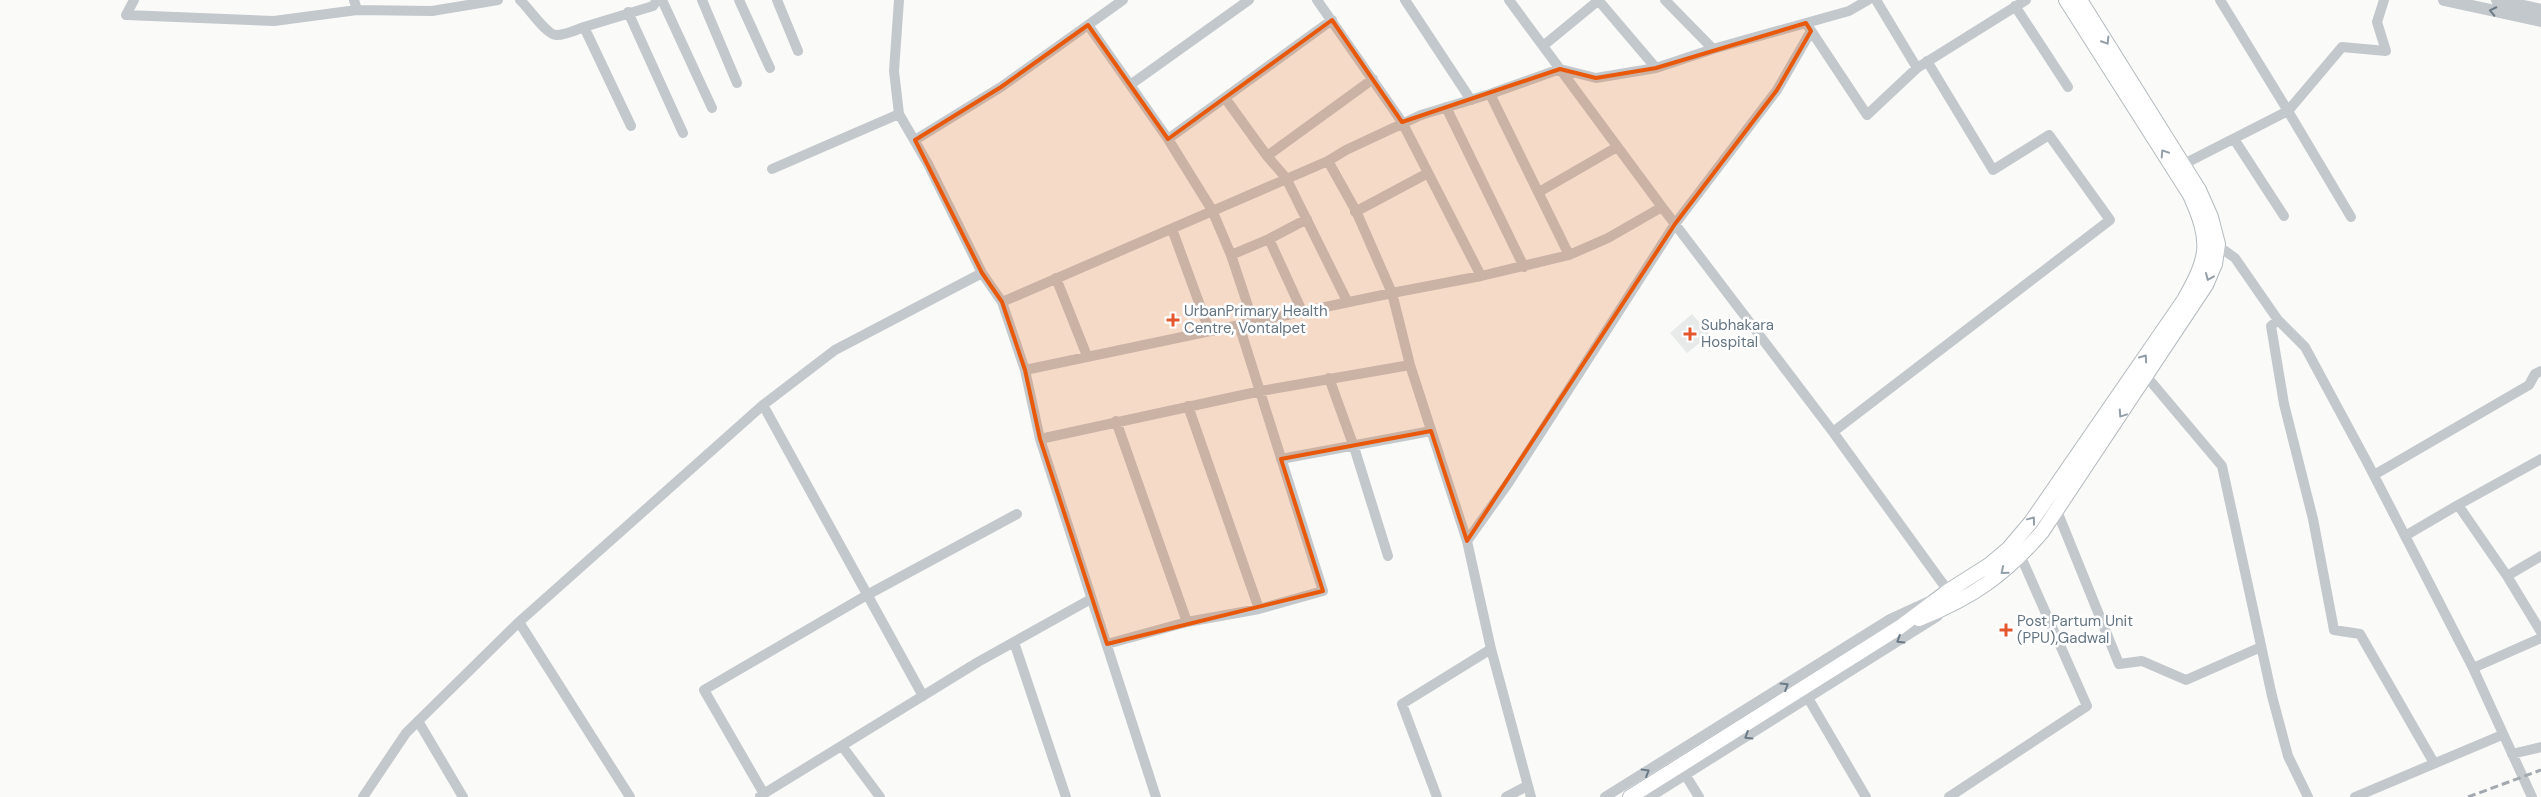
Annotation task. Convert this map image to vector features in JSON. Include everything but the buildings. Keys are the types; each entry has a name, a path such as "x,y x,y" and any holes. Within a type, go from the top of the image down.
{"main road":[{"path":"2066,0 2190,195 2212,242"},
{"path":"1900,627 1956,604 1999,576 2021,557 2057,511 2147,376 2206,285 2215,264 2211,218 2184,164 2080,0"},
{"path":"1630,797 1900,627 1948,591 1989,565 2009,548 2031,522 2184,300 2212,242"}],"street":[{"path":"134,0 126,14 274,21 355,5 423,11 498,0"},
{"path":"420,0 423,11"},
{"path":"520,0 530,8 550,34 556,36 584,28 655,1 712,108"},
{"path":"702,0 737,83"},
{"path":"739,0 770,68"},
{"path":"777,0 798,52"},
{"path":"899,0 894,71 899,114 915,140 982,273 1002,302 1025,370 1040,439 1156,797"},
{"path":"915,140 1001,87 1123,0"},
{"path":"1130,85 1249,0"},
{"path":"1317,0 1402,122 1481,276"},
{"path":"1405,0 1471,100"},
{"path":"1509,0 1617,147 1833,432 1956,604 1650,797"},
{"path":"1543,46 1599,0 1656,68"},
{"path":"1665,0 1713,49"},
{"path":"1002,302 1328,161 1402,122 1560,70 1596,78 1656,68 1713,49 1808,27 1849,11 1868,0"},
{"path":"1876,0 1917,68"},
{"path":"1808,27 1867,115 1917,68 2026,0"},
{"path":"2220,0 2351,217"},
{"path":"2184,164 2288,111 2342,48 2386,51 2377,22 2384,0"},
{"path":"2444,0 2541,22"},
{"path":"2505,1 2541,10"},
{"path":"2015,6 2068,87"},
{"path":"628,12 683,133"},
{"path":"1168,139 1332,20"},
{"path":"1088,25 1168,139 1212,210 1231,255 1253,321"},
{"path":"1467,541 1509,482 1675,224 1777,90 1808,27"},
{"path":"584,28 631,126"},
{"path":"1833,432 2110,220 2049,135 1993,170 1928,61"},
{"path":"1267,156 1373,79"},
{"path":"1490,94 1569,256"},
{"path":"1225,98 1267,156 1286,178 1348,301"},
{"path":"1446,107 1524,267"},
{"path":"772,169 899,114"},
{"path":"2234,139 2284,216"},
{"path":"1539,192 1617,147"},
{"path":"1328,161 1392,293 1410,364 1467,541 1491,650 1531,797"},
{"path":"1354,212 1428,173"},
{"path":"1025,370 1208,330 1481,276 1569,256 1608,238 1662,207"},
{"path":"1231,255 1269,239 1307,219"},
{"path":"1172,229 1208,330"},
{"path":"1269,239 1302,311"},
{"path":"2212,242 2235,258 2278,320 2305,347 2374,475 2473,668 2532,797"},
{"path":"363,797 406,732 519,622 763,405 835,350 982,273"},
{"path":"1056,278 1087,356"},
{"path":"2278,320 2271,326 2284,404 2313,519 2334,630 2360,634 2434,763"},
{"path":"1107,644 1187,622 1259,609 1322,590 1239,325"},
{"path":"1040,439 1261,391 1410,364"},
{"path":"2374,475 2528,385 2538,372"},
{"path":"2538,372 2541,385"},
{"path":"2147,376 2222,466 2288,756 2308,797"},
{"path":"1329,378 1354,447 1388,556"},
{"path":"763,405 923,696"},
{"path":"1188,406 1259,609"},
{"path":"1116,421 1187,622"},
{"path":"1280,460 1431,431"},
{"path":"2405,536 2541,459"},
{"path":"2458,506 2507,576 2541,632"},
{"path":"2057,511 2119,664 2142,661 2186,680 2262,647"},
{"path":"1017,514 867,595 704,690 761,796 923,696 1091,599"},
{"path":"2507,576 2541,556"},
{"path":"1949,797 2087,706 2021,557"},
{"path":"1605,797 1890,620 1948,591"},
{"path":"519,622 630,797"},
{"path":"2473,668 2541,638"},
{"path":"1014,642 1066,797"},
{"path":"1437,797 1402,704 1491,650"},
{"path":"1808,698 1866,797"},
{"path":"418,721 463,797"},
{"path":"2355,797 2502,734"},
{"path":"842,746 880,797"},
{"path":"2512,754 2541,747"},
{"path":"1686,776 1699,797"},
{"path":"1506,797 1527,786"}],"highlighted area":[{"path":"1332,20 1402,122 1560,69 1596,78 1656,68 1806,23 1811,31 1777,90 1675,224 1467,541 1431,431 1281,459 1323,591 1107,644 1040,439 1025,370 1002,302 982,273 915,140 1001,87 1088,25 1168,139"}],"shaded area":[{"name":"Subhakara Hospital","path":"1692,314 1710,335 1687,353 1670,333"}],"railway":[{"path":"2468,797 2541,770"}],"place":[{"name":"UrbanPrimary Health Centre, Vontalpet","path":"1173,320"},
{"name":"Subhakara Hospital","path":"1690,334"},
{"name":"Post Partum Unit (PPU),Gadwal","path":"2006,630"}]}
